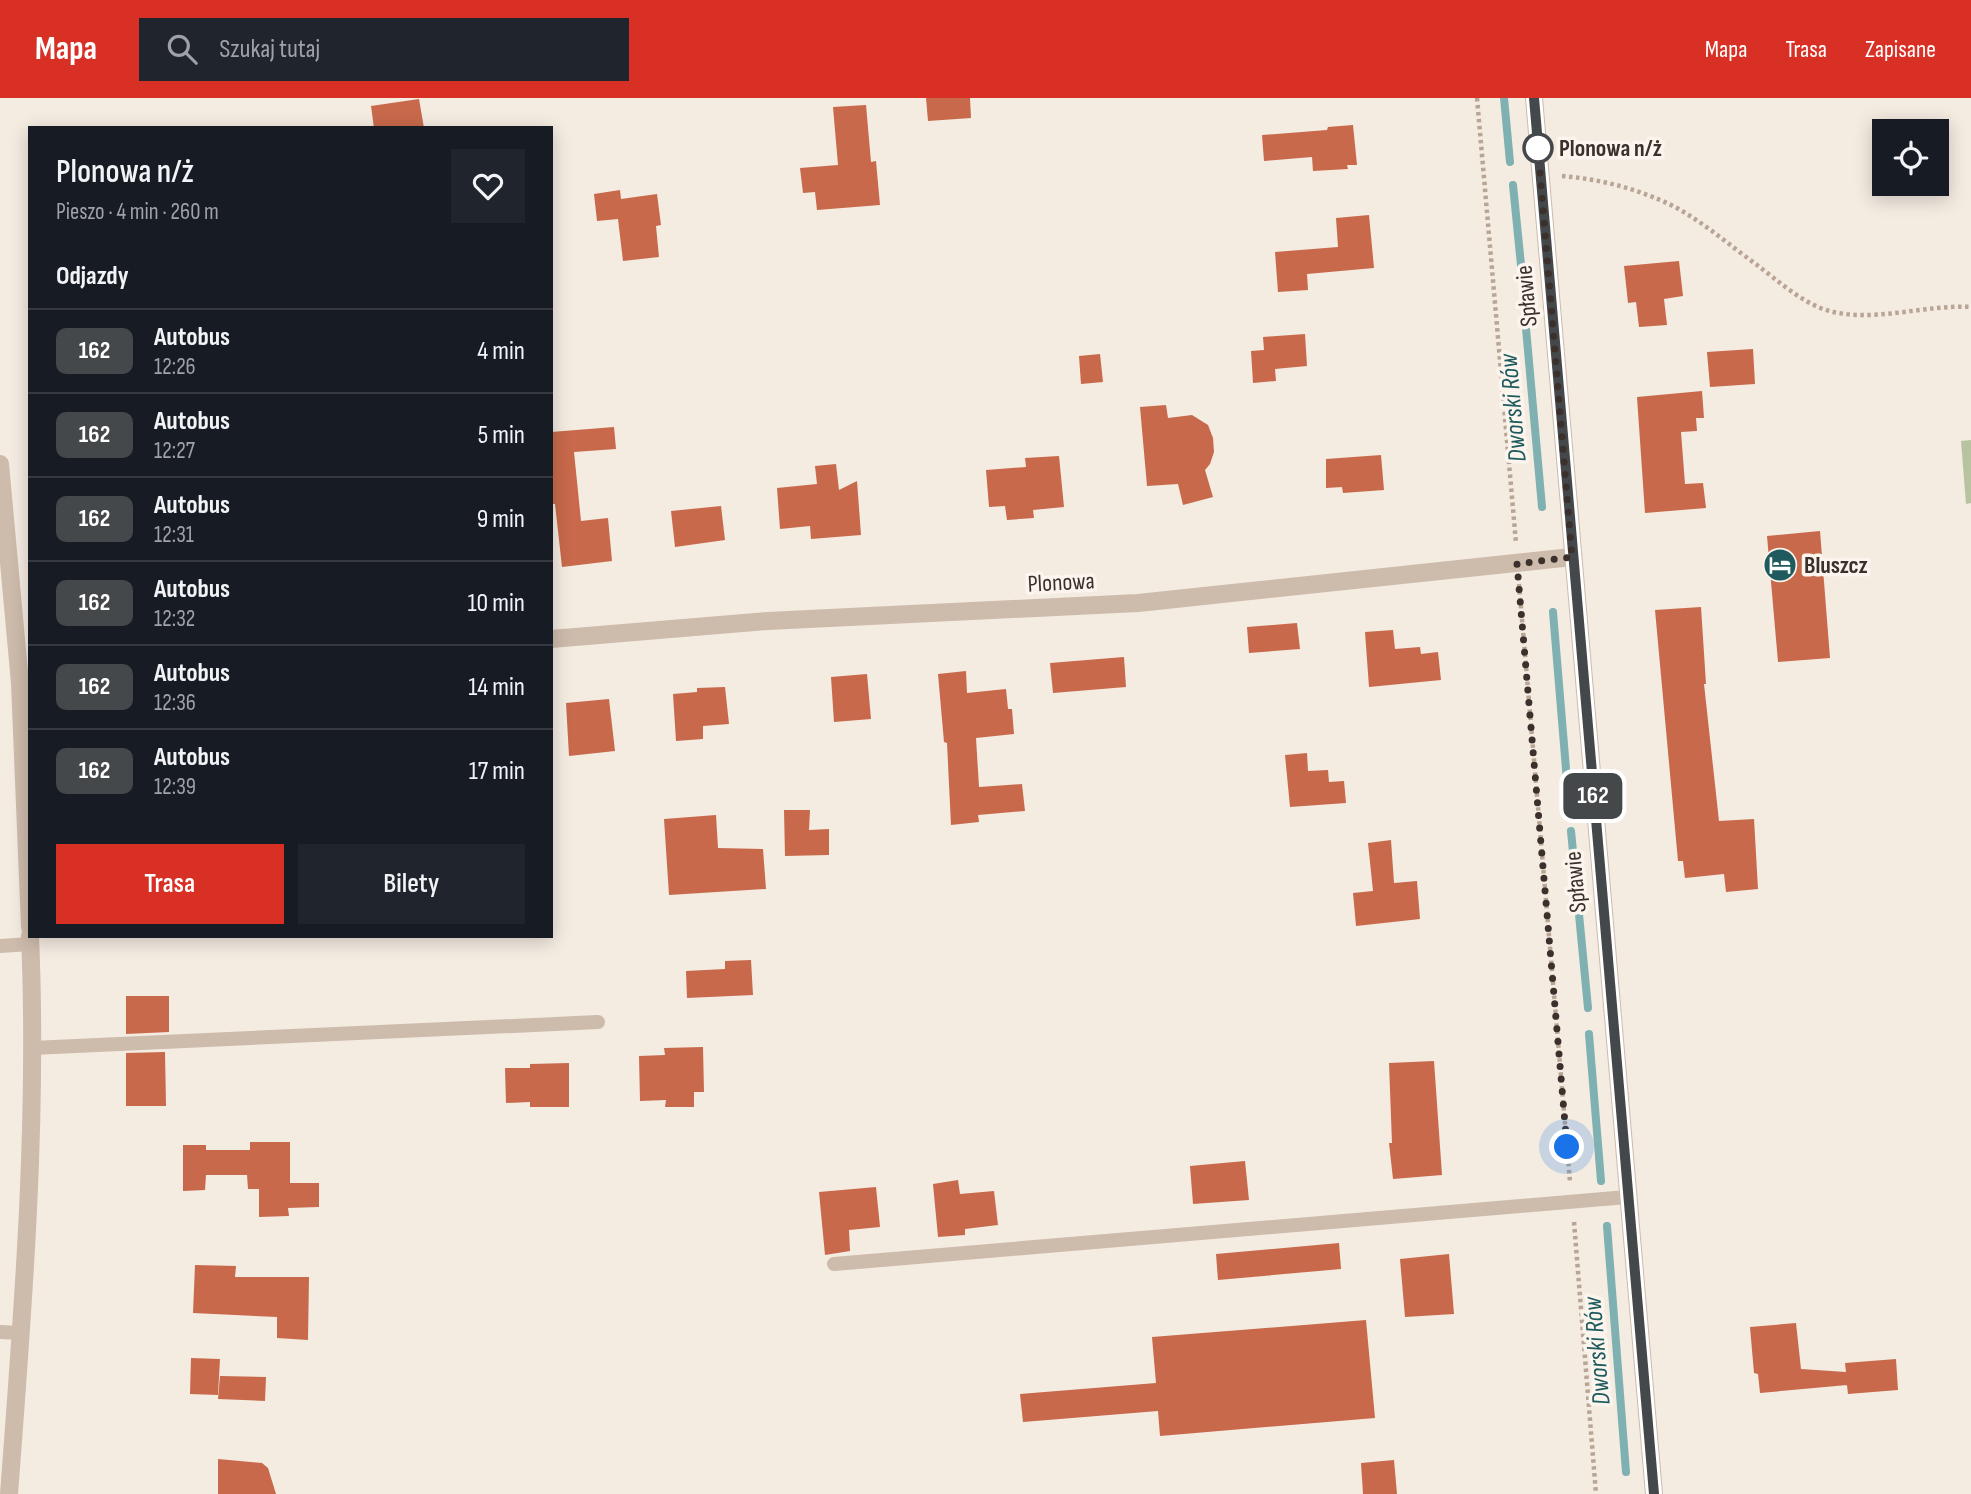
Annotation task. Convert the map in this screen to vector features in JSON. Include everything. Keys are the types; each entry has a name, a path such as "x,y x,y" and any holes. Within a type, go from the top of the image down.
{"street":[{"name":"Spławie","path":"1534,98 1653,1494"},
{"path":"0,464 25,683 28,835"},
{"name":"Plonowa","path":"553,639 768,621 1138,603 1572,557"},
{"path":"9,1494 27,1217 32,1048 30,938"}],"lane":[{"path":"0,946 28,937"},
{"path":"32,1048 598,1022"},
{"path":"834,1264 1627,1197"},
{"path":"0,1332 20,1333"}],"path":[{"path":"1477,98 1596,1494"},
{"path":"1540,174 1594,179 1671,205 1822,309 1872,314 1971,307"}],"green space":[{"path":"1971,440 1971,503 1966,504 1961,441"}],"building":[{"path":"926,98 970,98 971,118 928,121"},
{"path":"419,99 424,126 374,126 371,106"},
{"path":"866,105 871,162 876,161 880,205 817,210 815,192 803,193 800,168 838,165 833,107"},
{"path":"1353,125 1357,165 1347,165 1348,169 1313,171 1312,157 1264,161 1262,135 1327,130 1328,127"},
{"path":"620,190 621,199 657,194 661,225 656,226 659,257 623,261 618,219 597,221 594,194"},
{"path":"1369,215 1374,268 1307,274 1308,290 1278,292 1275,252 1338,247 1336,218"},
{"path":"1679,261 1683,296 1664,299 1667,325 1639,327 1636,302 1628,303 1624,266"},
{"path":"1305,334 1307,366 1275,369 1276,381 1253,383 1251,351 1264,350 1263,337"},
{"path":"1753,349 1755,384 1710,387 1707,352"},
{"path":"1100,354 1103,382 1081,384 1079,356"},
{"path":"1702,391 1704,418 1696,418 1697,431 1681,432 1685,484 1703,483 1706,508 1645,513 1637,397"},
{"path":"1166,405 1168,418 1192,415 1208,425 1214,452 1205,470 1213,497 1183,505 1178,484 1147,486 1140,407"},
{"path":"614,427 616,449 574,452 581,521 608,518 612,561 562,567 553,504 553,432"},
{"path":"1381,455 1384,490 1343,493 1342,487 1326,488 1326,459"},
{"path":"1059,456 1064,507 1033,510 1034,518 1007,520 1005,506 989,507 986,470 1026,467 1025,458"},
{"path":"836,464 839,490 857,481 861,535 811,539 810,526 780,529 777,488 817,484 815,466"},
{"path":"721,506 725,540 675,547 671,511"},
{"path":"1820,531 1830,658 1778,662 1767,536"},
{"path":"1701,607 1704,684 1719,821 1754,819 1758,889 1726,892 1724,874 1685,878 1683,861 1678,861 1655,610"},
{"path":"1297,623 1300,649 1249,653 1247,627"},
{"path":"1393,630 1395,649 1420,647 1421,654 1438,652 1441,680 1369,687 1365,632"},
{"path":"1124,657 1126,687 1053,693 1050,663"},
{"path":"966,671 967,693 1006,689 1008,709 1012,709 1014,734 976,738 979,787 1022,784 1025,811 978,815 979,822 951,825 947,743 944,742 938,674"},
{"path":"867,674 871,719 834,722 831,677"},
{"path":"725,687 729,724 703,726 703,739 676,741 673,694 697,692 697,688"},
{"path":"609,699 615,751 569,756 566,703"},
{"path":"1307,753 1308,771 1328,770 1329,782 1344,781 1346,803 1290,807 1285,755"},
{"path":"784,810 810,810 809,830 829,829 829,855 785,856"},
{"path":"716,815 718,848 763,849 766,889 669,895 664,819"},
{"path":"1391,840 1394,883 1417,881 1420,919 1356,926 1353,893 1373,891 1368,843"},
{"path":"751,960 753,995 687,998 686,971 725,969 725,961"},
{"path":"126,996 169,996 169,1032 126,1034"},
{"path":"703,1047 704,1092 694,1092 694,1107 665,1107 666,1100 640,1101 639,1056 665,1055 664,1048"},
{"path":"165,1052 166,1106 126,1106 126,1053"},
{"path":"1434,1061 1442,1175 1393,1179 1389,1143 1392,1143 1389,1063"},
{"path":"569,1063 569,1107 530,1107 530,1102 506,1103 505,1068"},
{"path":"250,1142 290,1142 290,1183 319,1183 319,1207 288,1208 289,1216 259,1217 259,1189 248,1189 247,1175 206,1175 205,1190 183,1191 183,1145 206,1145 206,1150 250,1150"},
{"path":"1245,1161 1249,1200 1193,1204 1190,1166"},
{"path":"958,1180 960,1194 994,1191 998,1225 965,1229 965,1235 938,1237 933,1184"},
{"path":"876,1187 880,1227 849,1230 850,1251 825,1255 819,1192"},
{"path":"1339,1243 1341,1269 1218,1280 1216,1254"},
{"path":"1449,1254 1454,1314 1405,1317 1400,1259"},
{"path":"195,1265 236,1266 235,1277 309,1277 308,1340 277,1338 277,1317 193,1313"},
{"path":"1366,1320 1375,1418 1160,1436 1158,1411 1023,1422 1020,1394 1156,1383 1152,1337"},
{"path":"1796,1323 1801,1369 1846,1372 1845,1363 1896,1359 1898,1390 1848,1394 1847,1385 1760,1393 1758,1374 1754,1373 1750,1327"},
{"path":"191,1358 220,1359 218,1395 190,1394"},
{"path":"220,1376 266,1377 265,1401 218,1399"},
{"path":"218,1459 262,1463 268,1468 276,1494 218,1494"},
{"path":"1394,1460 1397,1494 1363,1494 1361,1463"}],"waterway":[{"name":"Dworski Rów","path":"1504,98 1510,162"},
{"name":"Dworski Rów","path":"1513,185 1522,275"},
{"name":"Dworski Rów","path":"1524,306 1542,507"},
{"name":"Dworski Rów","path":"1553,612 1568,793"},
{"name":"Dworski Rów","path":"1571,831 1588,1008"},
{"name":"Dworski Rów","path":"1589,1034 1601,1181"},
{"name":"Dworski Rów","path":"1607,1226 1626,1472"}],"bus line":[{"name":"162","path":"1534,98 1654,1494"}],"place":[{"name":"Plonowa n/ż","path":"1538,148"},
{"name":"Bluszcz","path":"1780,565"}],"route":[{"path":"1538,148 1572,557 1517,564 1567,1147"}]}
